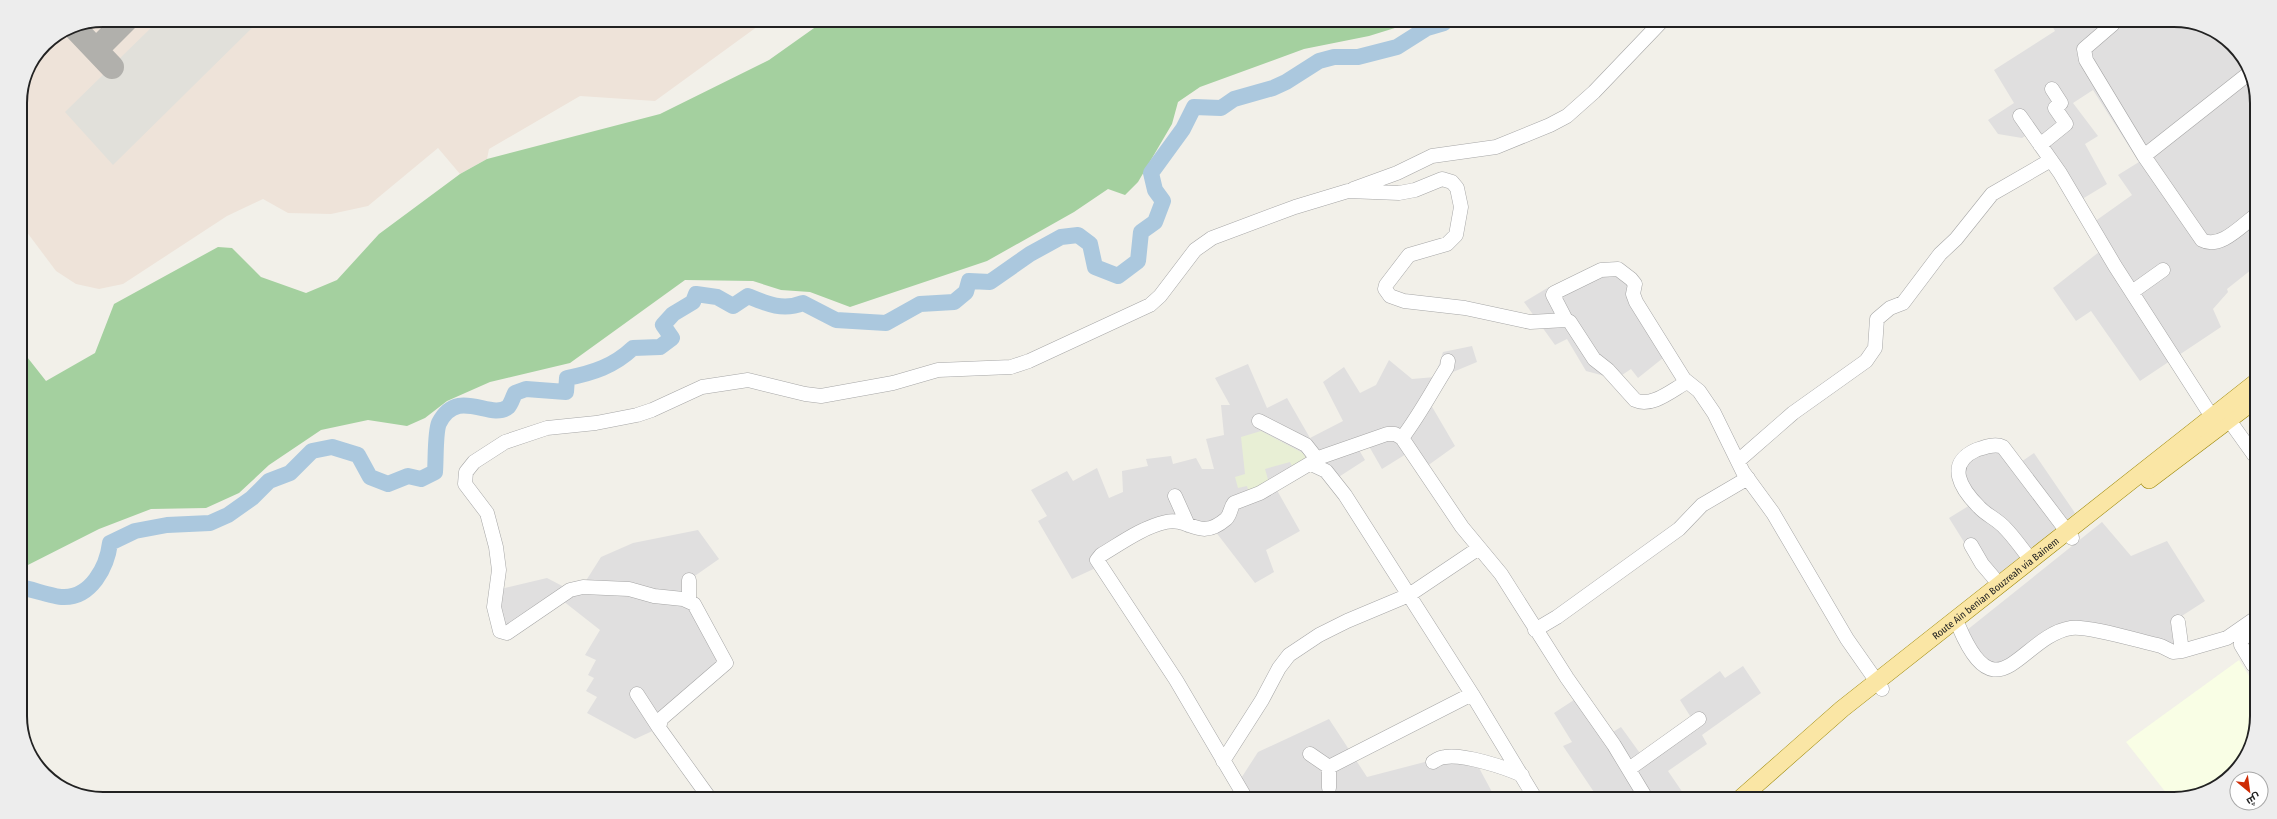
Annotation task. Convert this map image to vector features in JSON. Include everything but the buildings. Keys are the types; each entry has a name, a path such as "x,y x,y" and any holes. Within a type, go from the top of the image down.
{"main road":[{"name":"Route Ain benian Bouzreah via Bainem","path":"1748,792 1796,748 1959,627 2212,416 2250,387"},
{"name":"Route Ain benian Bouzreah via Bainem","path":"1760,792 1879,686 2030,559 2070,534 2250,404"}],"street":[{"path":"659,728 661,719 726,663 694,604 689,601 654,596 629,589 577,588 564,593 507,633 500,631 494,607 499,570 496,547 487,513 465,484 464,479 466,472 474,462 488,452 518,437 547,428 596,423 637,415 652,410 702,387 719,384 748,380 805,394 821,396 893,383 938,370 996,369 1020,364 1150,305 1160,296 1194,250 1204,242 1295,207 1348,191 1396,173 1432,156 1496,147 1550,126 1586,100 1656,27"},
{"path":"2110,27 2084,49 2086,60 2144,156 2202,240 2208,243 2221,241 2250,219"},
{"path":"2144,156 2245,76"},
{"path":"2040,145 2066,124 2055,108 2061,103 2052,89"},
{"path":"2020,116 2051,160 2132,292 2212,416"},
{"path":"1738,461 1787,418 1866,361 1875,348 1877,319 1890,308 1903,303 1940,254 1956,240 1992,194 2051,160"},
{"path":"1348,191 1386,194 1403,193 1415,190 1442,179 1450,180 1457,188 1460,200 1461,215 1456,235 1447,244 1409,255 1386,285 1385,289 1390,296 1404,301 1465,308 1530,322 1566,320"},
{"path":"1687,382 1649,403 1636,400 1608,370 1594,359 1570,322 1566,320 1553,295 1554,293 1601,270 1618,269 1631,279 1635,284 1633,294 1636,302 1687,382 1699,391 1714,413 1748,478 1773,513 1847,639 1879,686"},
{"path":"2132,292 2163,270"},
{"path":"1402,438 1420,415 1424,403 1447,367 1448,361"},
{"path":"2229,420 2250,450"},
{"path":"1259,421 1306,445 1314,462 1332,477 1472,694 1532,792"},
{"path":"1242,792 1176,680 1097,560 1101,555 1152,526 1177,521 1202,530 1212,527 1228,517 1234,503 1260,493 1314,462 1387,434 1395,434 1402,438 1479,548 1500,574 1535,630 1642,792"},
{"path":"2030,559 2005,528 1979,508 1962,487 1958,469 1967,455 1986,447 1997,445 2003,447 2070,534"},
{"path":"1535,630 1557,617 1679,528 1702,505 1748,478"},
{"path":"1175,496 1188,525"},
{"path":"1971,545 1982,564 1999,584"},
{"path":"1224,761 1262,700 1278,668 1289,655 1319,635 1347,621 1409,596 1479,548"},
{"path":"689,580 689,601"},
{"path":"2178,622 2182,651"},
{"path":"1959,627 1974,655 1988,668 1996,670 2008,666 2049,637 2072,628 2161,646 2173,652 2182,651 2227,638 2250,622"},
{"path":"2227,638 2241,640 2250,633"},
{"path":"2241,640 2241,645 2250,660"},
{"path":"637,694 659,728 705,792"},
{"path":"1329,767 1472,694"},
{"path":"1629,770 1699,719"},
{"path":"1310,754 1329,767"},
{"path":"1433,762 1444,756 1455,757 1501,766 1522,775"},
{"path":"1329,767 1329,788"}],"shaded area":[{"path":"98,27 757,27 655,101 580,96 489,149 487,159 460,174 438,148 368,206 331,214 288,213 263,199 227,216 123,284 99,289 76,284 56,271 27,232 27,98 28,89 37,65 49,49 74,33 89,28"},
{"path":"152,27 253,27 113,165 65,112"},
{"path":"2053,27 2174,27 2198,31 2216,40 2228,49 2240,65 2249,89 2250,271 2227,289 2228,292 2213,309 2221,327 2140,381 2091,311 2076,321 2053,288 2108,245 2094,222 2132,195 2118,175 2139,162 2093,90 2073,103 2098,136 2085,144 2107,184 2079,201 2033,131 2022,138 1998,134 1988,120 2014,103 1994,70 2055,31"},
{"path":"1601,270 1631,279 1668,354 1638,378 1631,369 1616,379 1586,371 1567,339 1555,345 1524,302 1549,287 1554,293"},
{"path":"1472,346 1477,362 1453,372 1431,405 1455,446 1423,469 1411,451 1382,469 1366,441 1356,445 1365,460 1334,480 1317,466 1274,485 1300,531 1266,550 1274,572 1255,583 1212,527 1177,521 1101,555 1100,566 1072,579 1038,521 1047,516 1031,490 1067,471 1073,481 1097,468 1109,498 1123,492 1122,471 1148,466 1146,459 1171,456 1173,464 1196,458 1202,469 1214,469 1206,439 1224,435 1221,405 1230,405 1215,378 1248,364 1267,408 1287,398 1310,438 1343,421 1323,382 1344,367 1360,393 1376,385 1389,360 1412,379 1435,377 1443,352"},
{"path":"1261,431 1303,453 1308,461 1294,470 1290,462 1265,469 1269,483 1249,493 1247,486 1238,488 1235,477 1245,474 1241,437"},
{"path":"1994,445 2018,464 2034,453 2075,513 1989,582 1949,518 1975,502 1958,469"},
{"path":"2102,522 2131,556 2167,541 2205,601 2174,621 2182,651 2079,628 1999,670 1962,634"},
{"path":"698,530 719,559 689,580 689,601 726,663 659,728 635,739 587,713 597,697 586,691 594,678 588,675 596,660 585,655 600,630 558,597 507,633 496,590 547,578 570,590 582,587 601,557 633,543"},
{"path":"2239,660 2250,677 2249,730 2240,754 2228,770 2207,784 2198,788 2183,791 2165,792 2126,742"},
{"path":"1743,666 1761,693 1702,735 1707,744 1668,771 1682,792 1594,792 1563,746 1572,742 1554,713 1580,696 1608,735 1621,727 1642,756 1692,719 1680,700 1720,671 1725,678"},
{"path":"1329,719 1367,777 1444,757 1478,766 1492,792 1232,792 1258,752"}],"green space":[{"path":"816,27 1398,27 1369,36 1304,49 1200,87 1178,102 1172,124 1138,182 1125,195 1108,189 1074,212 987,261 850,307 810,292 781,290 753,281 685,280 570,363 490,382 447,401 425,418 407,426 368,420 321,430 269,465 239,493 206,508 151,509 99,529 27,565 27,357 46,381 95,353 114,304 218,247 232,248 261,277 306,293 337,280 379,234 460,174 487,159 660,114 769,60"}],"waterway":[{"path":"27,589 59,597 73,596 82,592 89,587 101,571 110,543 135,531 167,525 210,523 228,515 252,498 269,481 290,473 312,451 332,447 358,455 370,477 388,484 408,476 421,479 435,472 438,427 439,423 447,412 455,407 464,405 492,410 501,410 508,407 515,393 526,389 566,392 567,378 586,374 603,368 618,360 633,348 660,347 672,338 663,325 673,314 693,302 696,294 717,297 733,306 748,296 775,306 789,306 803,303 836,320 886,323 920,304 954,302 966,292 969,281 990,282 1030,254 1061,237 1078,235 1090,244 1095,267 1118,276 1138,261 1141,232 1155,222 1163,201 1155,190 1151,173 1183,129 1194,107 1221,108 1234,99 1273,88 1286,82 1319,61 1334,57 1358,57 1397,47 1430,27"}],"taxiway":[{"path":"96,50 119,27"},
{"path":"78,32 112,67"}]}
